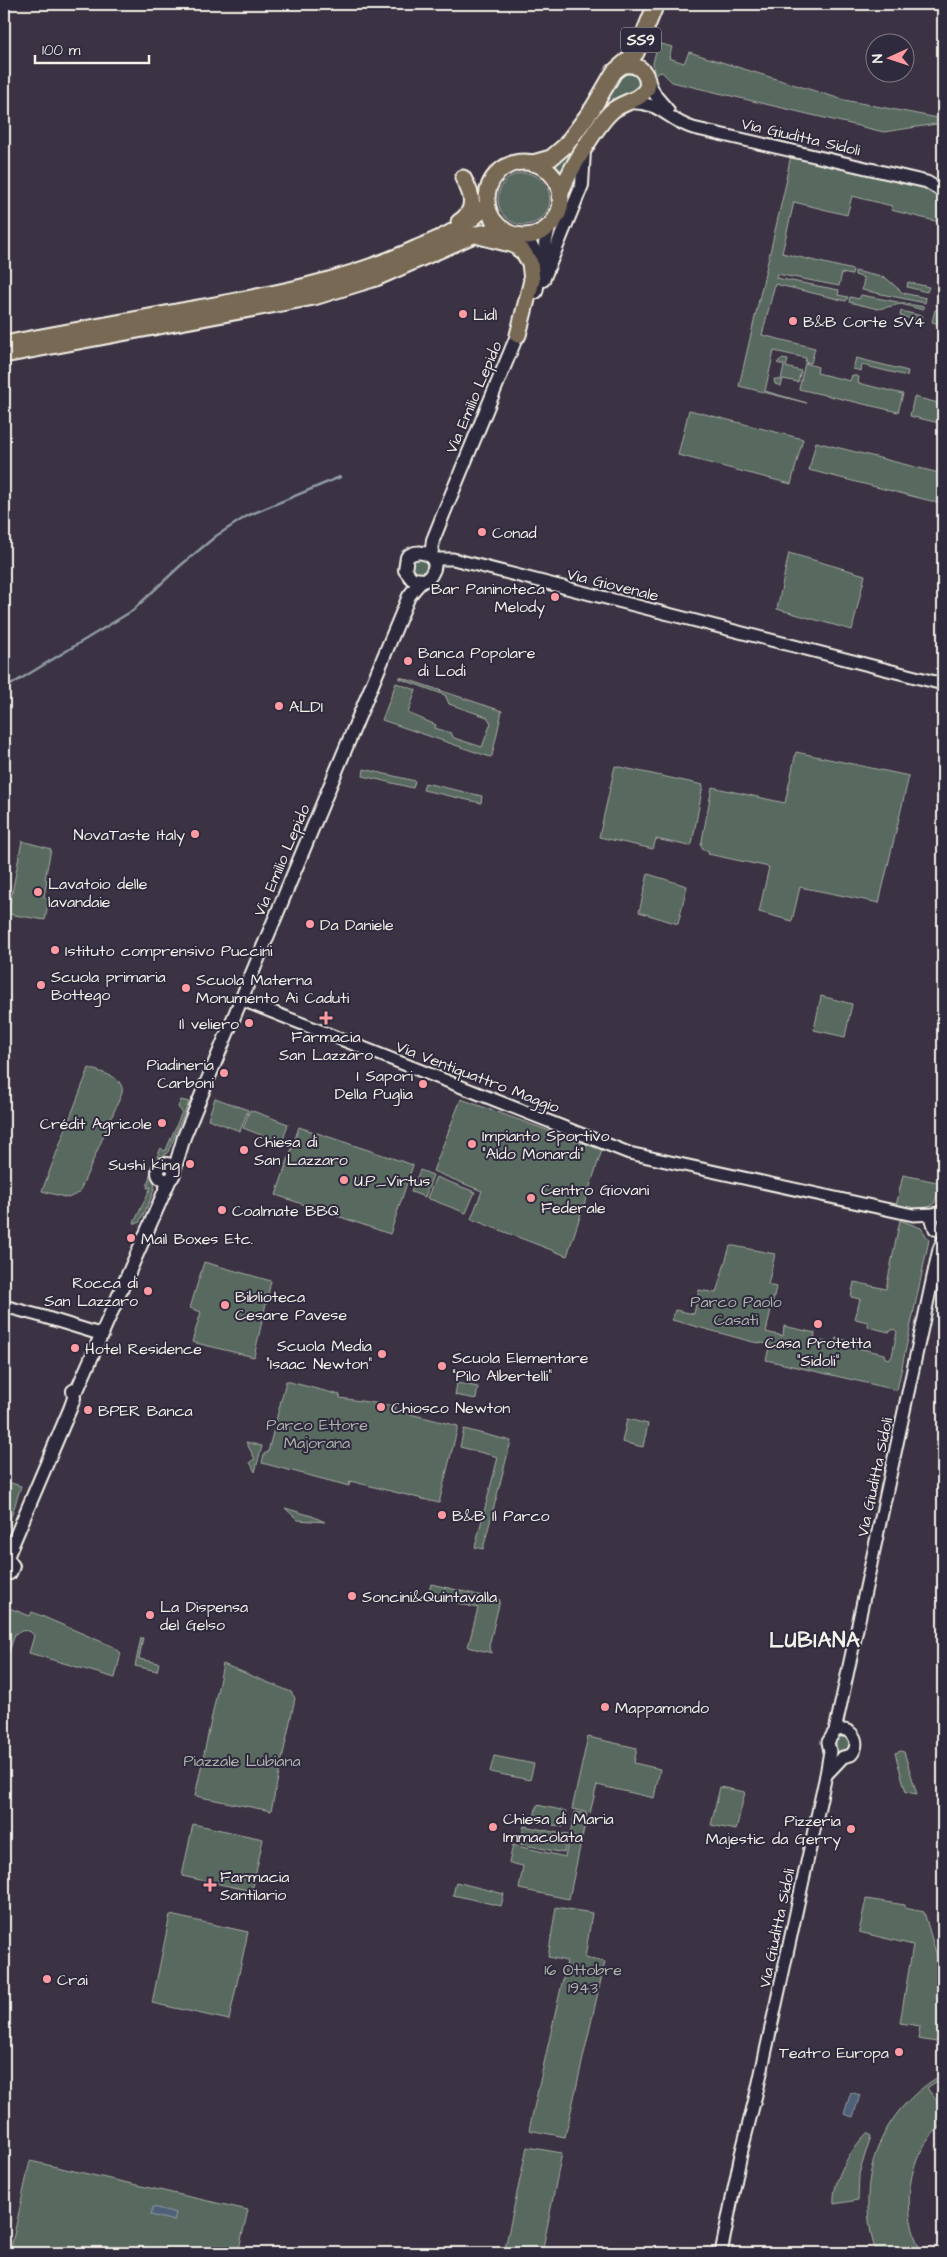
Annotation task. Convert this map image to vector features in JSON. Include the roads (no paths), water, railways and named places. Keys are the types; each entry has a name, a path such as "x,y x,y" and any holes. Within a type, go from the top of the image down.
{"main road":[{"name":"SS9","path":"618,68 637,51 656,4"},
{"name":"Via Emilio Lepido","path":"560,200 564,184 608,115 623,104 638,98 643,93 647,85 646,55 666,4"},
{"path":"503,229 493,218 487,205 490,184 501,170 517,163 533,163 548,160 561,151 593,108 618,68 635,66 646,77"},
{"name":"Via Emilio Lepido","path":"536,290 541,285 582,185 583,158 586,148"},
{"path":"4,344 283,304 346,288 391,272 484,231 503,229 520,235 535,233 550,224 556,216 560,200 559,189 551,174 533,163"},
{"path":"415,250 424,241 462,220 469,213 472,197 464,178"},
{"path":"4,355 317,285 363,271 415,250 464,226 474,219 487,205"},
{"path":"548,268 545,248 550,224"},
{"name":"Via Emilio Lepido","path":"408,577 404,570 405,561 411,553 428,555 430,541 536,290 541,270 540,260 534,248 520,235"},
{"path":"465,238 482,236 510,243 520,250 529,261 532,270 532,280 520,318 518,335"},
{"path":"409,596 419,584 429,577 434,563 428,555"},
{"path":"409,596 408,577 416,581 429,577"},
{"name":"Via Emilio Lepido","path":"6,1569 14,1558 146,1231 160,1184 184,1137 409,596"}],"street":[{"name":"Via Giuditta Sidoli","path":"646,77 656,96 671,116"},
{"name":"Via Giuditta Sidoli","path":"623,104 650,104 693,128 927,182 943,182"},
{"name":"Via Giuditta Sidoli","path":"927,182 943,192"},
{"name":"Via Giovenale","path":"428,555 453,559 943,684"},
{"path":"429,577 444,566 460,562"},
{"name":"Via Ventiquattro Maggio","path":"242,1000 629,1153 913,1215 937,1228"},
{"name":"Via Giuditta Sidoli","path":"722,2253 759,2098 758,2087 826,1775 830,1751 828,1742 840,1730 840,1710 941,1244 937,1228 932,1220 940,1210"},
{"name":"Via Ventiquattro Maggio","path":"913,1215 940,1210"},
{"path":"4,1306 102,1337"},
{"path":"830,1751 838,1757 843,1757 850,1755 856,1744 853,1734 840,1730"},
{"path":"826,1775 843,1757"}],"water":[{"path":"851,2092 860,2095 853,2117 844,2114"},
{"path":"153,2207 176,2213 174,2221 151,2215"}],"waterway":[{"path":"4,689 132,611 180,566 216,536 247,516 340,477"}],"place":[{"name":"Lidl","path":"463,314"},
{"name":"B&B Corte SV4","path":"793,321"},
{"name":"Conad","path":"482,532"},
{"name":"Bar Paninoteca Melody","path":"555,597"},
{"name":"Banca Popolare di Lodi","path":"408,661"},
{"name":"ALDI","path":"279,706"},
{"name":"NovaTaste Italy","path":"195,834"},
{"name":"Lavatoio delle lavandaie","path":"38,892"},
{"name":"Da Daniele","path":"310,924"},
{"name":"Istituto comprensivo Puccini","path":"55,950"},
{"name":"Scuola primaria Bottego","path":"41,985"},
{"name":"Scuola Materna Monumento Ai Caduti","path":"186,988"},
{"name":"Farmacia San Lazzaro","path":"326,1018"},
{"name":"Il veliero","path":"249,1023"},
{"name":"Piadineria Carboni","path":"224,1073"},
{"name":"I Sapori Della Puglia","path":"423,1084"},
{"name":"Crédit Agricole","path":"162,1123"},
{"name":"Impianto Sportivo \"Aldo Monardi\"","path":"472,1144"},
{"name":"Chiesa di San Lazzaro","path":"244,1150"},
{"name":"Sushi king","path":"190,1164"},
{"name":"U.P_Virtus","path":"344,1180"},
{"name":"Centro Giovani Federale","path":"531,1198"},
{"name":"Coalmate BBQ","path":"222,1210"},
{"name":"Mail Boxes Etc.","path":"131,1238"},
{"name":"Rocca di San Lazzaro","path":"148,1291"},
{"name":"Biblioteca Cesare Pavese","path":"225,1305"},
{"name":"Casa Protetta \"Sidoli\"","path":"818,1324"},
{"name":"Hotel Residence","path":"75,1348"},
{"name":"Scuola Media \"Isaac Newton\"","path":"382,1354"},
{"name":"Scuola Elementare \"Pilo Albertelli\"","path":"442,1366"},
{"name":"Chiosco Newton","path":"381,1407"},
{"name":"BPER Banca","path":"88,1410"},
{"name":"B&B Il Parco","path":"442,1515"},
{"name":"Soncini&Quintavalla","path":"352,1596"},
{"name":"La Dispensa del Gelso","path":"150,1615"},
{"name":"Mappamondo","path":"605,1707"},
{"name":"Chiesa di Maria Immacolata","path":"493,1827"},
{"name":"Pizzeria Majestic da Gerry","path":"851,1829"},
{"name":"Farmacia Santilario","path":"210,1885"},
{"name":"Crai","path":"47,1979"},
{"name":"Teatro Europa","path":"899,2052"}],"district":[{"name":"LUBIANA","path":"815,1640"}],"park label":[{"name":"Parco Paolo Casati","path":"736,1310"},
{"name":"Parco Ettore Majorana","path":"317,1433"},
{"name":"Piazzale Lubiana","path":"242,1760"},
{"name":"16 Ottobre 1943","path":"583,1978"}]}
